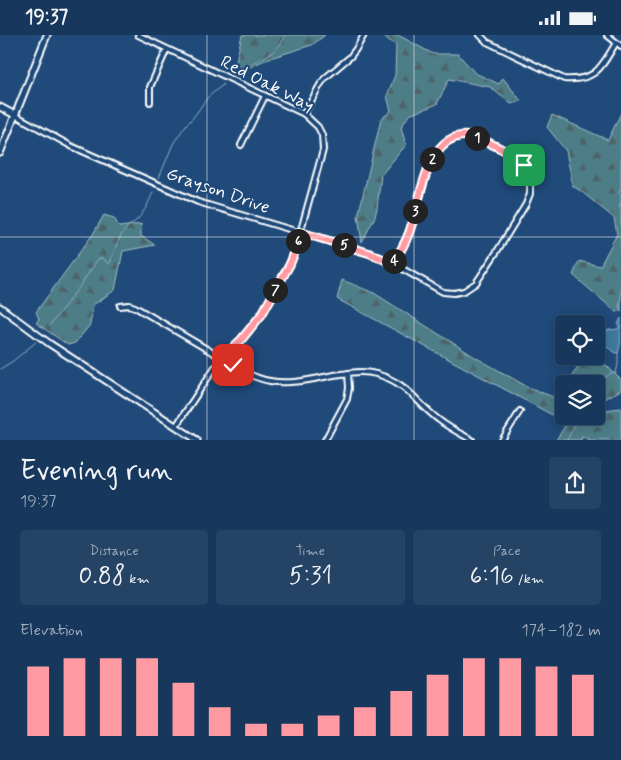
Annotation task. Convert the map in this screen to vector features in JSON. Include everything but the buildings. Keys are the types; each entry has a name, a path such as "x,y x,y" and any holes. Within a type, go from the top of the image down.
{"street":[{"path":"0,153 46,35"},
{"name":"Red Oak Way","path":"138,35 304,114 318,127 324,146 296,249 290,264 262,314 241,340 222,358 176,426"},
{"path":"304,114 325,78 350,57 364,35"},
{"path":"480,35 487,42 564,79 582,79 595,73 616,43"},
{"path":"607,35 621,46"},
{"path":"150,102 151,84 167,49"},
{"path":"241,145 264,96"},
{"path":"0,107 15,115"},
{"name":"Grayson Drive","path":"15,115 71,147 198,202 369,253 392,263 447,293 461,292 472,286 496,253 528,200 530,183 524,165 512,154 479,138 464,136 449,140 442,145 434,155 429,166 409,233 399,255 392,263"},
{"path":"120,306 129,305 135,307 254,377 269,381 298,381 359,372 371,373 393,380 410,391 438,420 472,440"},
{"path":"0,307 45,340 197,440"},
{"path":"325,440 347,399 349,393 348,373"},
{"path":"502,440 520,411"}],"green space":[{"path":"242,35 325,35 312,45 267,59 246,69 235,65"},
{"path":"381,35 398,35 433,54 458,54 475,73 499,84 503,78 521,101 511,104 490,87 449,79 437,104 409,115 401,127 406,145 381,175 375,217 362,242 358,216 381,119 391,111 387,96 395,75 396,45"},
{"path":"621,113 621,189 619,193 621,194 621,311 616,312 573,275 579,261 600,266 617,234 614,218 573,186 566,151 547,127 552,115 608,140"},
{"path":"104,215 114,218 119,227 141,224 141,236 155,245 123,251 115,290 93,305 90,325 75,343 68,345 36,323 39,319 36,312 93,234"},
{"path":"342,280 374,293 475,357 526,386 555,398 555,417 337,299"},
{"path":"605,364 621,380 621,390 605,398 605,375 573,375 579,365"},
{"path":"621,408 621,440 590,440 582,436 581,440 556,440 566,425 605,425 605,410"}],"water":[{"path":"621,318 621,339 618,353 616,353 605,346 605,334 608,330 618,329"}],"waterway":[{"path":"234,75 270,54 282,43 285,35"},
{"path":"159,178 173,144 179,135 208,97 224,84"},
{"path":"50,325 98,259 102,258 107,263 110,263 122,234 140,217 153,192"},
{"path":"621,202 619,207 621,209"},
{"path":"621,301 619,306 621,311"},
{"path":"0,369 36,342"},
{"path":"605,378 616,373 618,353"},
{"path":"567,440 574,425"}],"route":[{"path":"233,365 222,358 241,340 262,314 290,264 300,232 369,253 392,263 399,255 409,233 429,166 437,150 442,145 456,137 468,136 479,138 512,154 524,165"}]}
